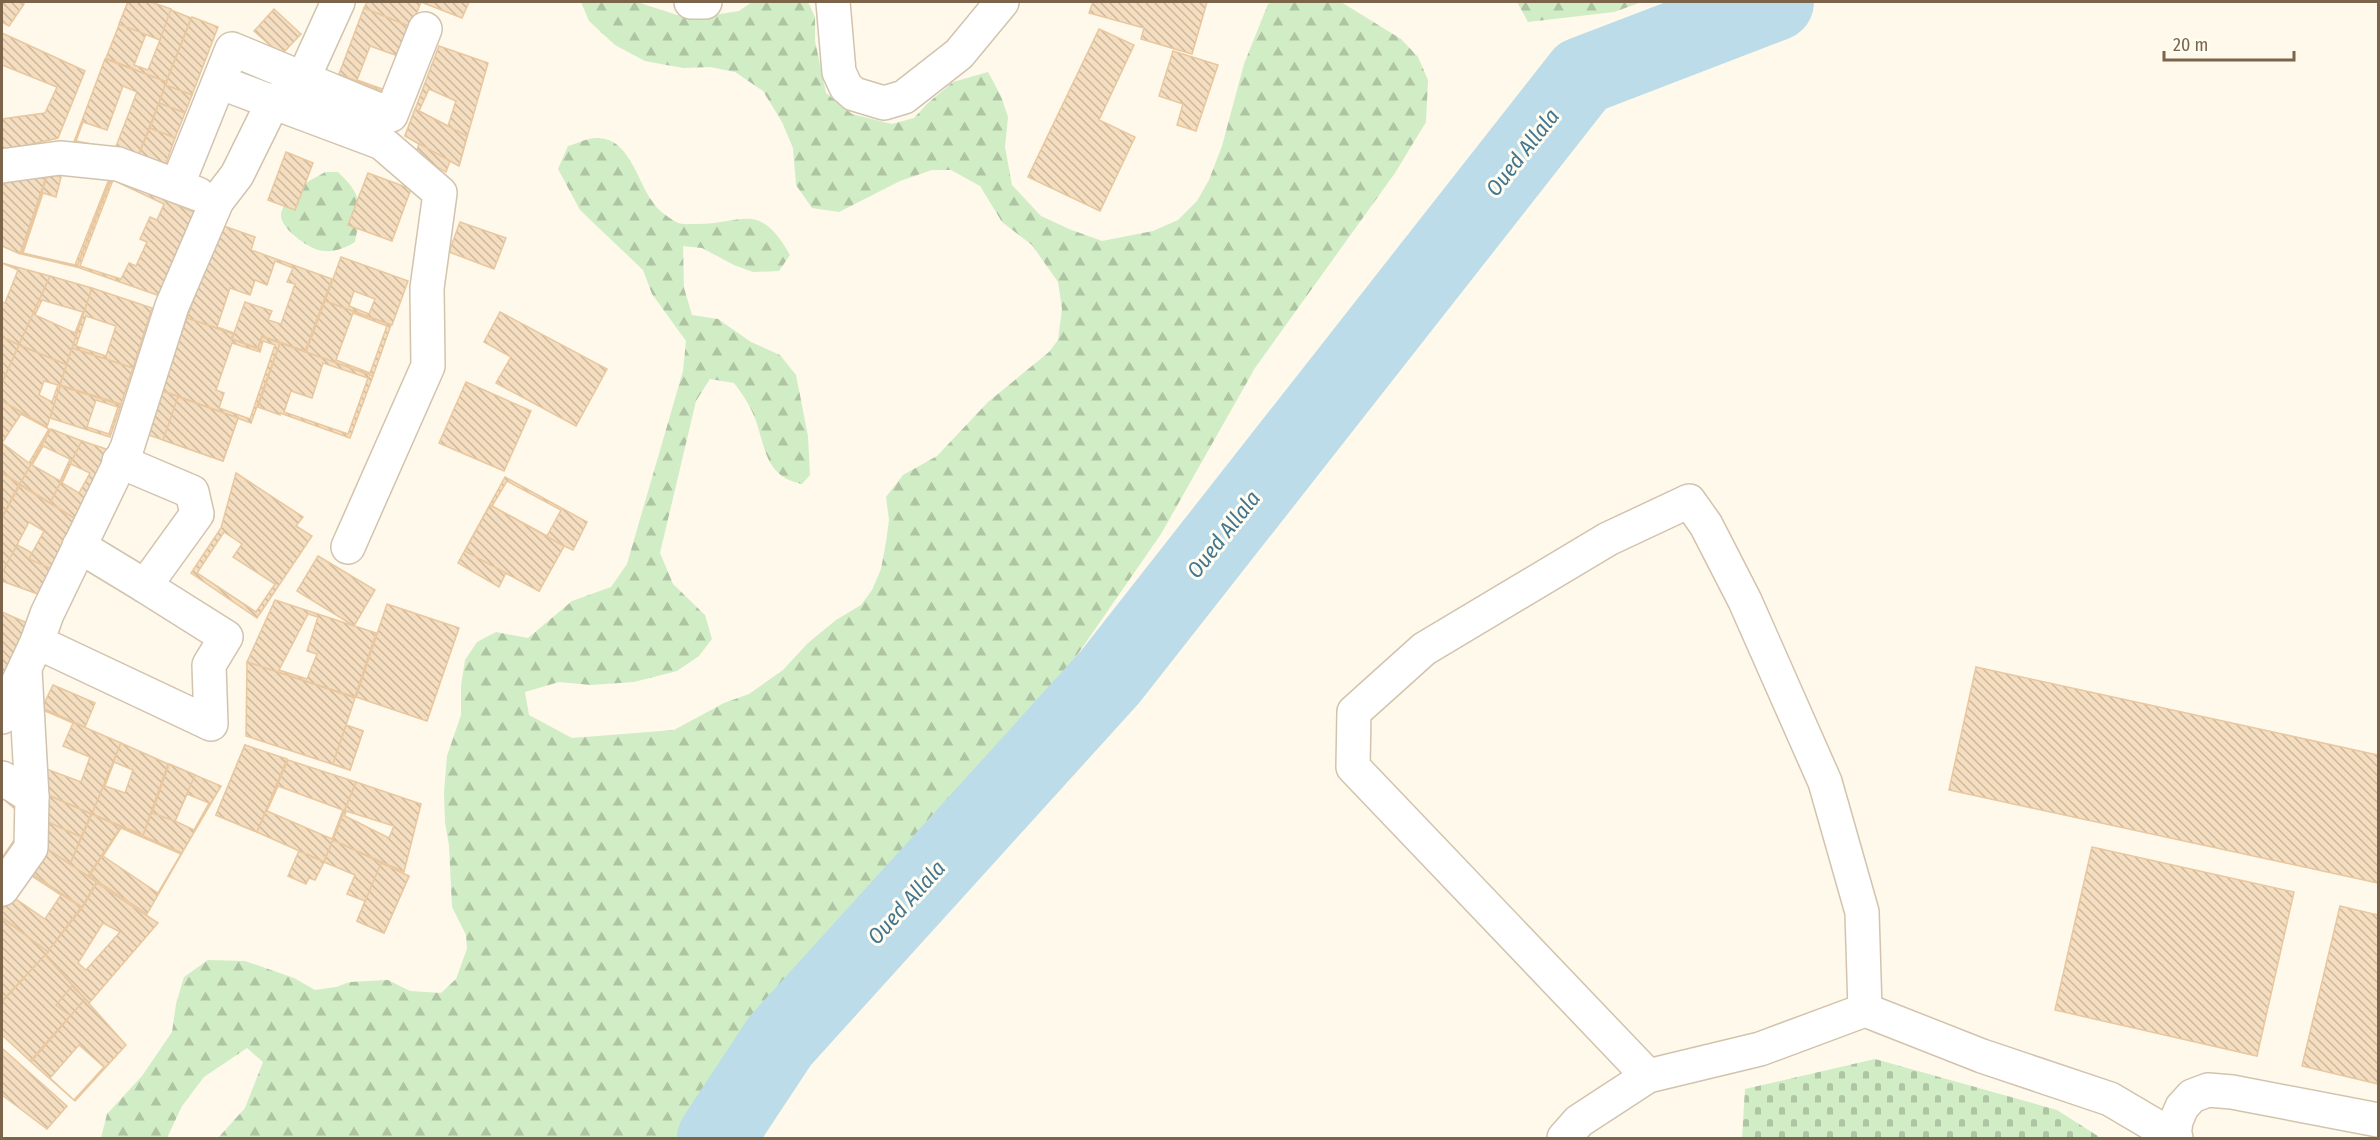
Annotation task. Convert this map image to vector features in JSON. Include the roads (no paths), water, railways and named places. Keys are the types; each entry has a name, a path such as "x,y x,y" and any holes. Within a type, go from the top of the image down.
{"street":[{"path":"2,717 47,614 127,448 172,306 217,201 237,175 272,104 303,80 338,2"},
{"path":"691,2 705,2"},
{"path":"834,2 839,72 846,87 854,94 884,103 904,97 959,54 1002,2"},
{"path":"387,129 425,29"},
{"path":"177,186 232,49 303,80 387,129 440,193 427,288 428,366 348,547"},
{"path":"219,82 272,104 387,129"},
{"path":"2,166 60,158 118,164 217,201"},
{"path":"119,461 192,492 197,514 145,586"},
{"path":"1648,1076 1353,767 1354,712 1424,649 1608,539 1689,501 1706,525 1745,601 1825,782 1862,912 1865,1010"},
{"path":"31,654 211,724 209,665 226,637 80,546"},
{"path":"2,889 31,848 31,654"},
{"path":"2,778 32,797"},
{"path":"1564,1138 1579,1121 1648,1076 1760,1049 1865,1010 1982,1056 2110,1099 2175,1137 2176,1121 2182,1107 2192,1096 2208,1089 2379,1120"}],"waterway":[{"name":"Oued Allala","path":"716,1138 780,1041 1110,677 1582,76 1775,2"}]}
